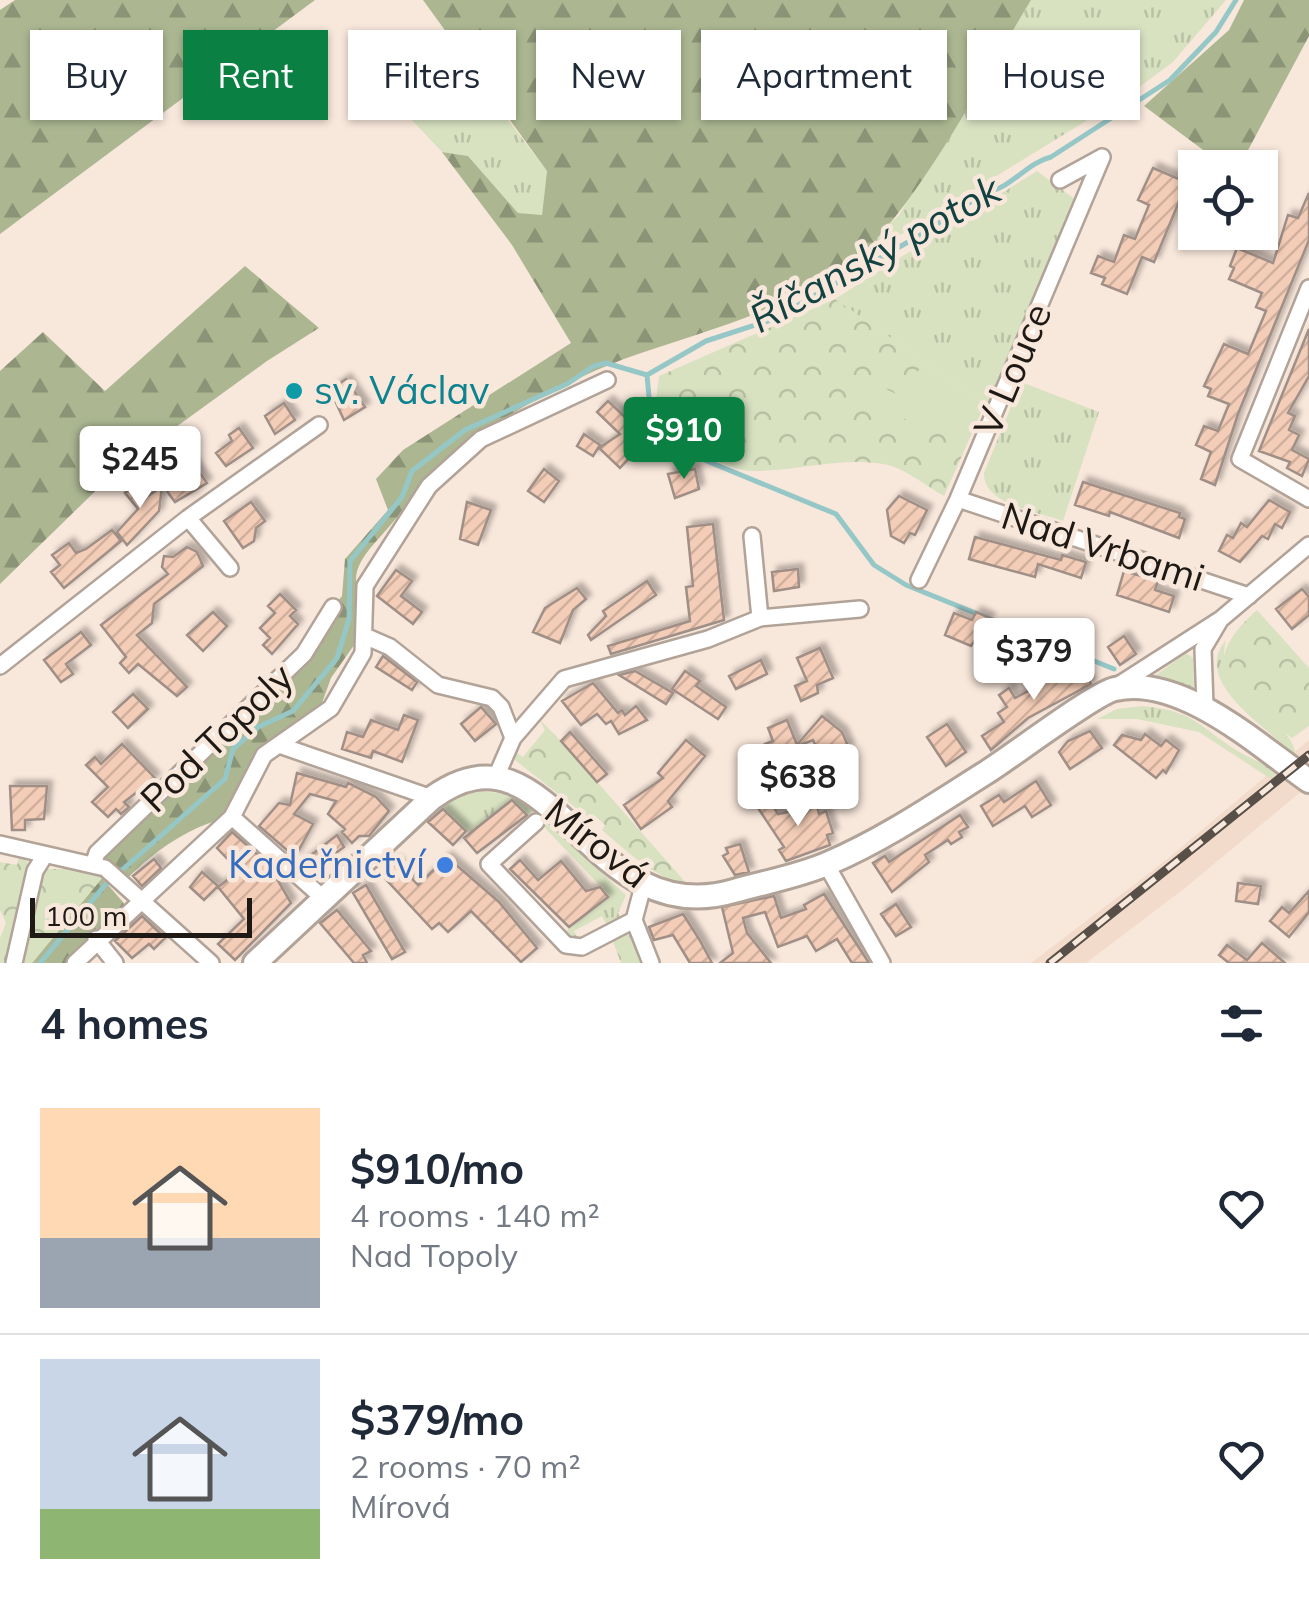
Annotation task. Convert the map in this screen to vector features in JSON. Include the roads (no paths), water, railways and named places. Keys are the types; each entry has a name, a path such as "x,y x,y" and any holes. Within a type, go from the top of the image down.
{"street":[{"name":"V Louce","path":"919,580 958,498 1102,158 1060,180"},
{"path":"1309,288 1240,459 1309,499"},
{"path":"75,963 96,939 143,902 232,818 264,756 331,708 352,678 367,637 365,586 429,486 481,439 607,380"},
{"path":"0,666 188,518 319,425"},
{"name":"Nad Vrbami","path":"958,498 1249,596"},
{"path":"188,518 230,568"},
{"path":"752,536 760,618"},
{"path":"1114,689 1221,619 1309,545"},
{"name":"Pod Topoly","path":"99,865 97,854 304,654 333,607"},
{"path":"255,963 432,798 454,782 474,776 496,777 513,738 564,680 708,640 760,618 860,610"},
{"path":"1204,706 1203,649 1221,619"},
{"path":"367,637 390,647 438,685 492,698 501,707 513,738"},
{"path":"1114,689 1179,696 1204,706 1303,777"},
{"name":"Mírová","path":"496,777 523,785 621,872 643,886 675,897 700,898 826,864 884,836 1114,689"},
{"path":"279,745 432,798"},
{"path":"232,818 323,898"},
{"path":"536,822 489,864 566,946 582,947 634,920"},
{"path":"0,844 99,865 210,963"},
{"path":"14,963 35,872 45,855"},
{"path":"826,864 882,963"},
{"path":"643,886 634,920 651,963"},
{"path":"96,939 114,963"}],"waterway":[{"name":"Říčanský potok","path":"40,963 105,885 225,779 233,749 258,727 293,711 337,658 349,619 350,561 402,497 412,471 465,430 567,384 594,366 606,363 647,375 706,341 774,319 922,234 986,192 1003,186 1170,80 1216,32 1236,0"},
{"path":"647,375 652,430 702,459 836,514 874,565 906,585 1114,669"}],"railway":[{"path":"1050,963 1309,755"}],"place":[{"name":"sv. Václav","path":"294,391"},
{"name":"Kadeřnictví","path":"445,865"}]}
